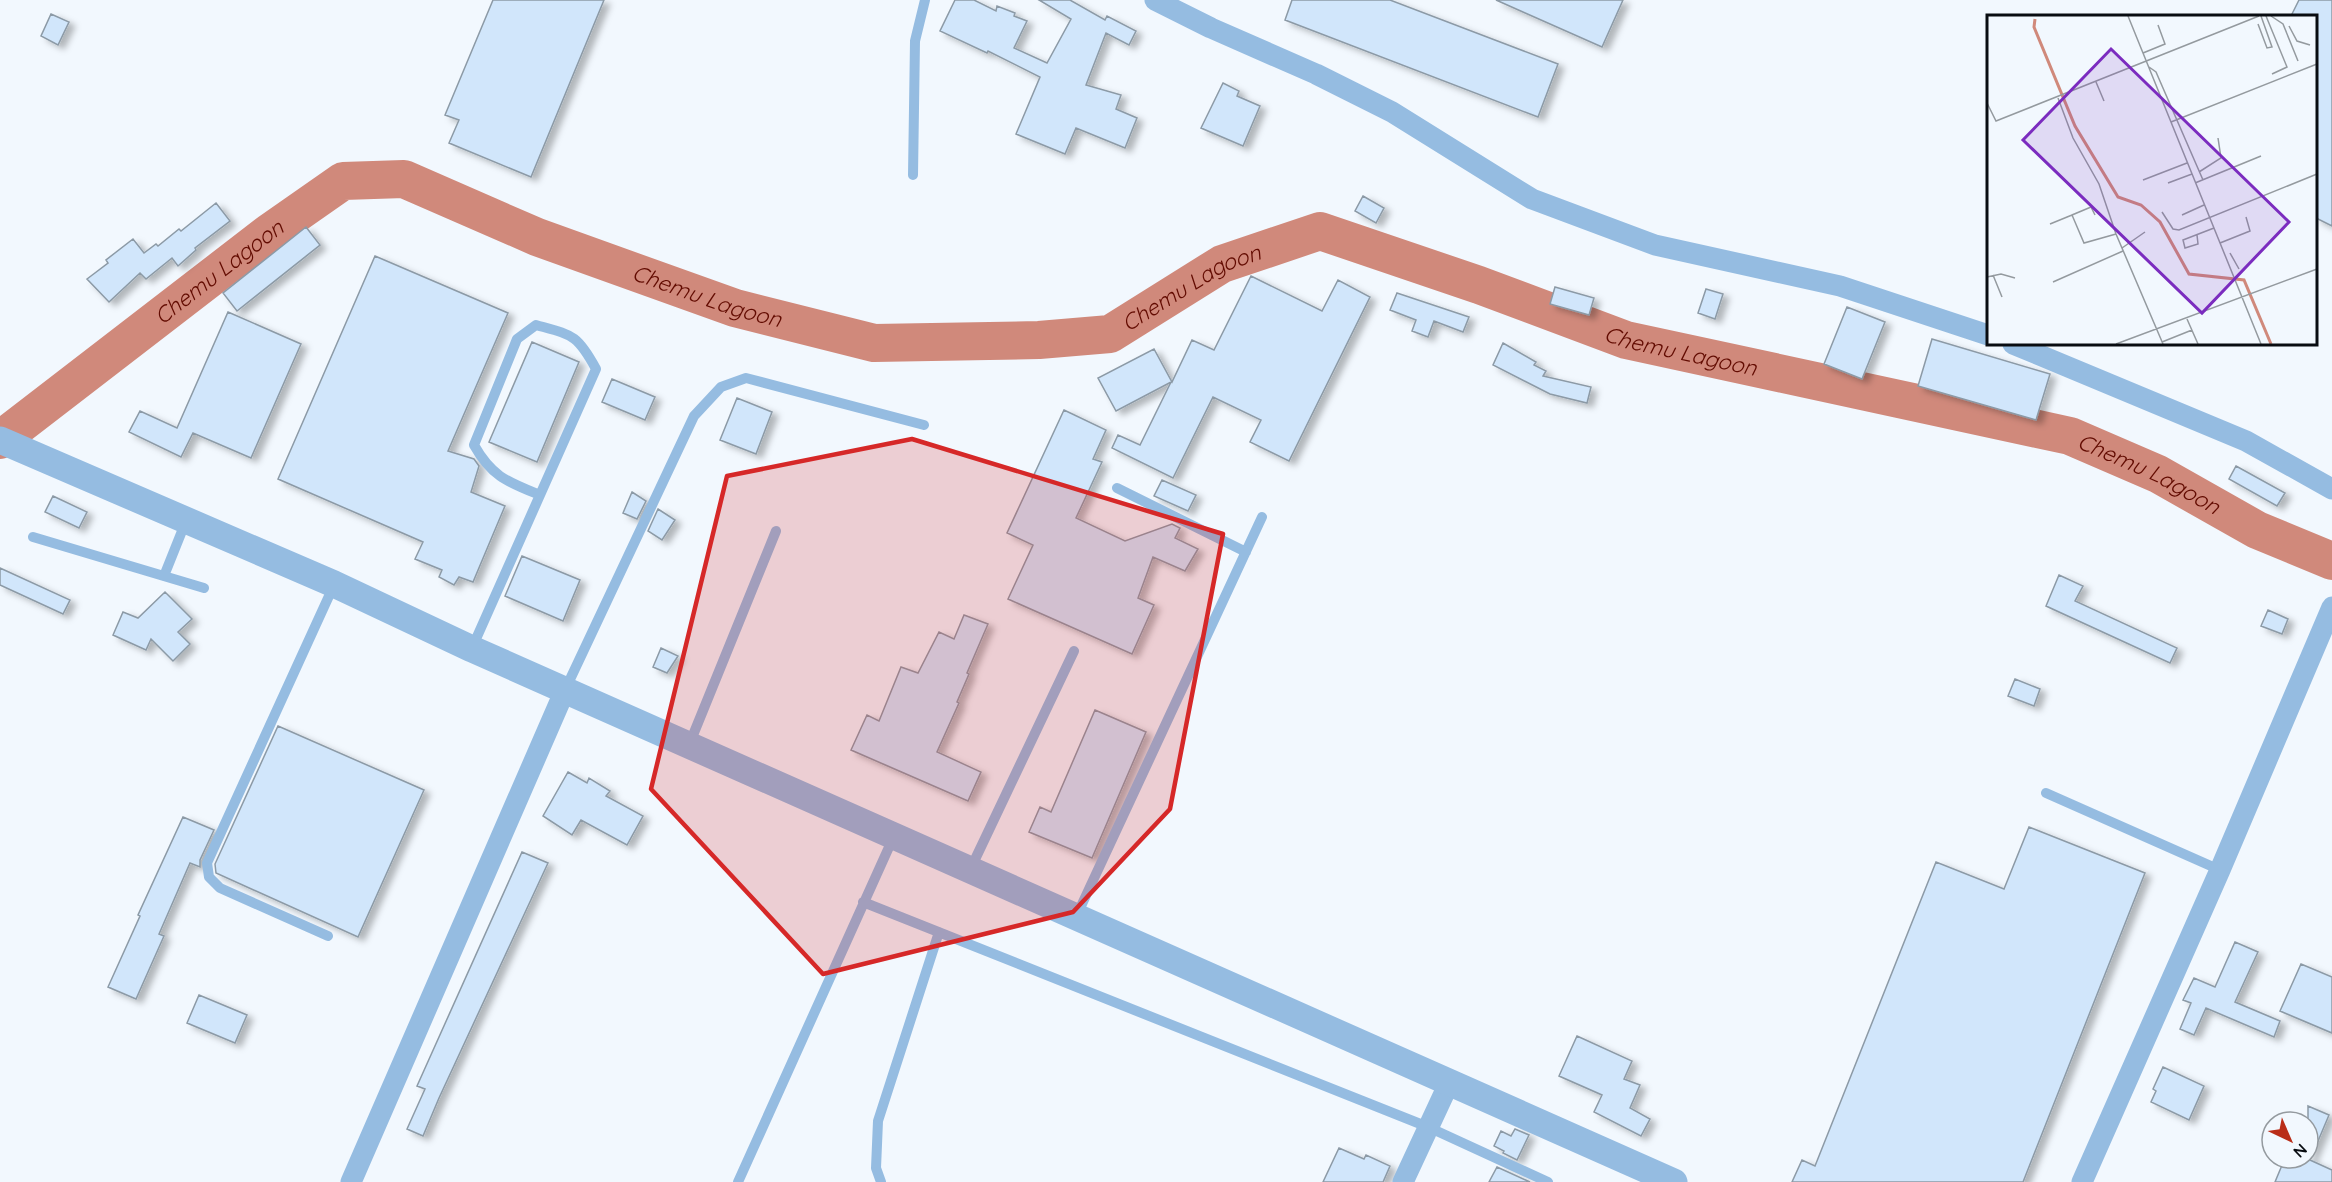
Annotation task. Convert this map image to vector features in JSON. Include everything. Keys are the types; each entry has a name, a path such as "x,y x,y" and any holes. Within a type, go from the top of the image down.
{"street":[{"path":"1155,0 1211,28 1316,74 1392,112 1532,199 1655,245 1840,286 1987,334"},
{"path":"2015,345 2246,441 2332,489"},
{"path":"0,440 334,584 472,649 1674,1182"},
{"path":"2082,1182 2220,870 2332,607"},
{"path":"351,1182 565,690"},
{"path":"1403,1182 1449,1083"}],"lane":[{"path":"913,175 915,41 925,0"},
{"path":"472,649 596,369 583,344 566,334 536,325 517,339 474,444 484,464 507,481 540,495"},
{"path":"565,690 694,416 721,387 746,378 924,425"},
{"path":"1117,488 1246,552"},
{"path":"1076,917 1262,517"},
{"path":"164,576 186,521"},
{"path":"689,745 776,531"},
{"path":"33,537 204,588"},
{"path":"328,936 220,888 209,877 207,863 334,584"},
{"path":"970,870 1074,651"},
{"path":"2046,793 2220,870"},
{"path":"738,1182 894,836"},
{"path":"863,902 1428,1127 1548,1182"},
{"path":"881,1182 876,1168 878,1121 939,932"}],"highlighted area":[{"path":"912,439 1223,534 1170,809 1073,912 823,974 651,789 727,476"}],"building":[{"path":"493,0 604,0 531,177 449,143 459,120 445,115"},
{"path":"955,0 974,0 996,11 997,6 1027,21 1014,48 1047,63 1071,19 1039,0 1070,0 1105,20 1107,16 1136,31 1129,45 1106,33 1086,85 1121,95 1116,109 1137,118 1125,148 1076,128 1065,154 1016,134 1040,77 988,51 987,53 940,31"},
{"path":"1292,0 1390,0 1558,64 1538,117 1285,20"},
{"path":"1496,0 1623,0 1602,47"},
{"path":"2299,0 2332,0 2332,226 2317,218 2317,15 2292,15"},
{"path":"51,14 69,22 58,45 41,36"},
{"path":"1223,83 1239,91 1237,96 1260,106 1243,146 1201,128"},
{"path":"1363,196 1384,208 1376,223 1355,211"},
{"path":"216,203 230,221 195,248 196,250 178,266 172,258 146,279 140,273 109,302 87,279 108,263 106,260 133,239 144,253 156,244 158,246 179,229 181,231"},
{"path":"306,227 320,245 237,311 223,293"},
{"path":"375,256 508,313 448,451 474,459 479,466 471,492 505,506 473,582 459,577 454,585 439,577 442,570 415,559 423,542 278,479"},
{"path":"1251,276 1322,311 1338,280 1370,297 1289,461 1250,442 1261,420 1213,397 1173,478 1112,448 1118,435 1140,445 1171,382 1116,411 1098,378 1154,349 1172,382 1192,340 1214,350"},
{"path":"1555,287 1594,298 1589,315 1550,304"},
{"path":"1706,289 1723,294 1715,319 1698,313"},
{"path":"1397,293 1469,317 1463,332 1434,321 1428,337 1412,331 1416,320 1390,310"},
{"path":"1847,307 1885,322 1862,379 1824,364"},
{"path":"228,312 301,344 251,458 193,433 181,457 129,432 140,411 177,428"},
{"path":"1932,339 2050,374 2036,420 1918,386"},
{"path":"532,342 579,362 537,462 489,442"},
{"path":"1503,343 1536,362 1534,365 1546,371 1543,376 1591,387 1587,403 1550,394 1493,365"},
{"path":"612,379 655,397 645,420 602,402"},
{"path":"737,398 772,412 756,454 720,440"},
{"path":"1064,410 1106,430 1093,459 1102,462 1076,518 1125,541 1172,524 1180,528 1175,538 1198,549 1185,571 1153,557 1138,598 1154,605 1132,654 1008,599 1033,545 1007,533"},
{"path":"2236,466 2285,493 2277,506 2229,479"},
{"path":"1162,480 1196,495 1188,511 1154,496"},
{"path":"632,492 646,501 637,519 623,513"},
{"path":"53,496 87,512 79,528 45,512"},
{"path":"658,509 675,520 662,540 648,531"},
{"path":"522,556 580,580 563,621 505,596"},
{"path":"0,568 70,600 63,614 0,585"},
{"path":"2059,575 2083,586 2075,601 2177,648 2170,663 2046,606"},
{"path":"165,592 192,619 178,632 190,644 173,661 151,639 146,650 113,635 123,612 138,618"},
{"path":"2268,610 2288,619 2282,634 2261,626"},
{"path":"964,615 988,624 967,673 969,674 957,702 959,703 937,752 981,772 968,801 851,750 867,715 879,721 901,667 918,673 939,632 954,639"},
{"path":"661,648 678,656 667,673 653,667"},
{"path":"2015,679 2040,689 2034,706 2008,696"},
{"path":"1095,710 1146,732 1092,858 1029,832 1040,807 1051,812"},
{"path":"278,726 424,790 358,937 216,873 215,864"},
{"path":"568,772 587,783 589,778 610,791 606,796 643,816 627,845 581,820 572,835 543,816"},
{"path":"183,817 214,830 200,860 200,867 190,863 159,934 164,936 136,999 108,987"},
{"path":"2029,827 2145,873 2023,1182 1792,1182 1802,1160 1815,1166 1936,862 2004,889"},
{"path":"522,852 548,863 423,1136 407,1129 425,1089 417,1086"},
{"path":"2235,942 2258,952 2235,1002 2280,1021 2274,1037 2206,1008 2194,1035 2180,1029 2191,1003 2183,1000 2194,978 2215,987"},
{"path":"2301,964 2332,977 2332,1033 2280,1011"},
{"path":"199,995 247,1015 235,1043 187,1023"},
{"path":"1577,1036 1632,1061 1624,1079 1640,1085 1630,1108 1650,1119 1641,1136 1594,1112 1602,1095 1559,1076"},
{"path":"2163,1067 2204,1086 2189,1120 2151,1102 2156,1091 2153,1089"},
{"path":"2320,1111 2329,1115 2320,1136"},
{"path":"1515,1129 1529,1135 1517,1160 1494,1146 1501,1131 1511,1136"},
{"path":"1339,1148 1364,1159 1366,1155 1390,1166 1383,1182 1323,1182"},
{"path":"2320,1165 2332,1170 2332,1182 2275,1182 2280,1170 2320,1170"},
{"path":"1497,1167 1530,1182 1489,1182"}],"waterway":[{"name":"Chemu Lagoon","path":"0,440 270,232 343,181 404,179 537,237 735,308 874,343 1039,340 1110,334 1222,264 1320,231 1479,285 1626,340 2070,436 2158,474 2257,530 2332,561"}]}
